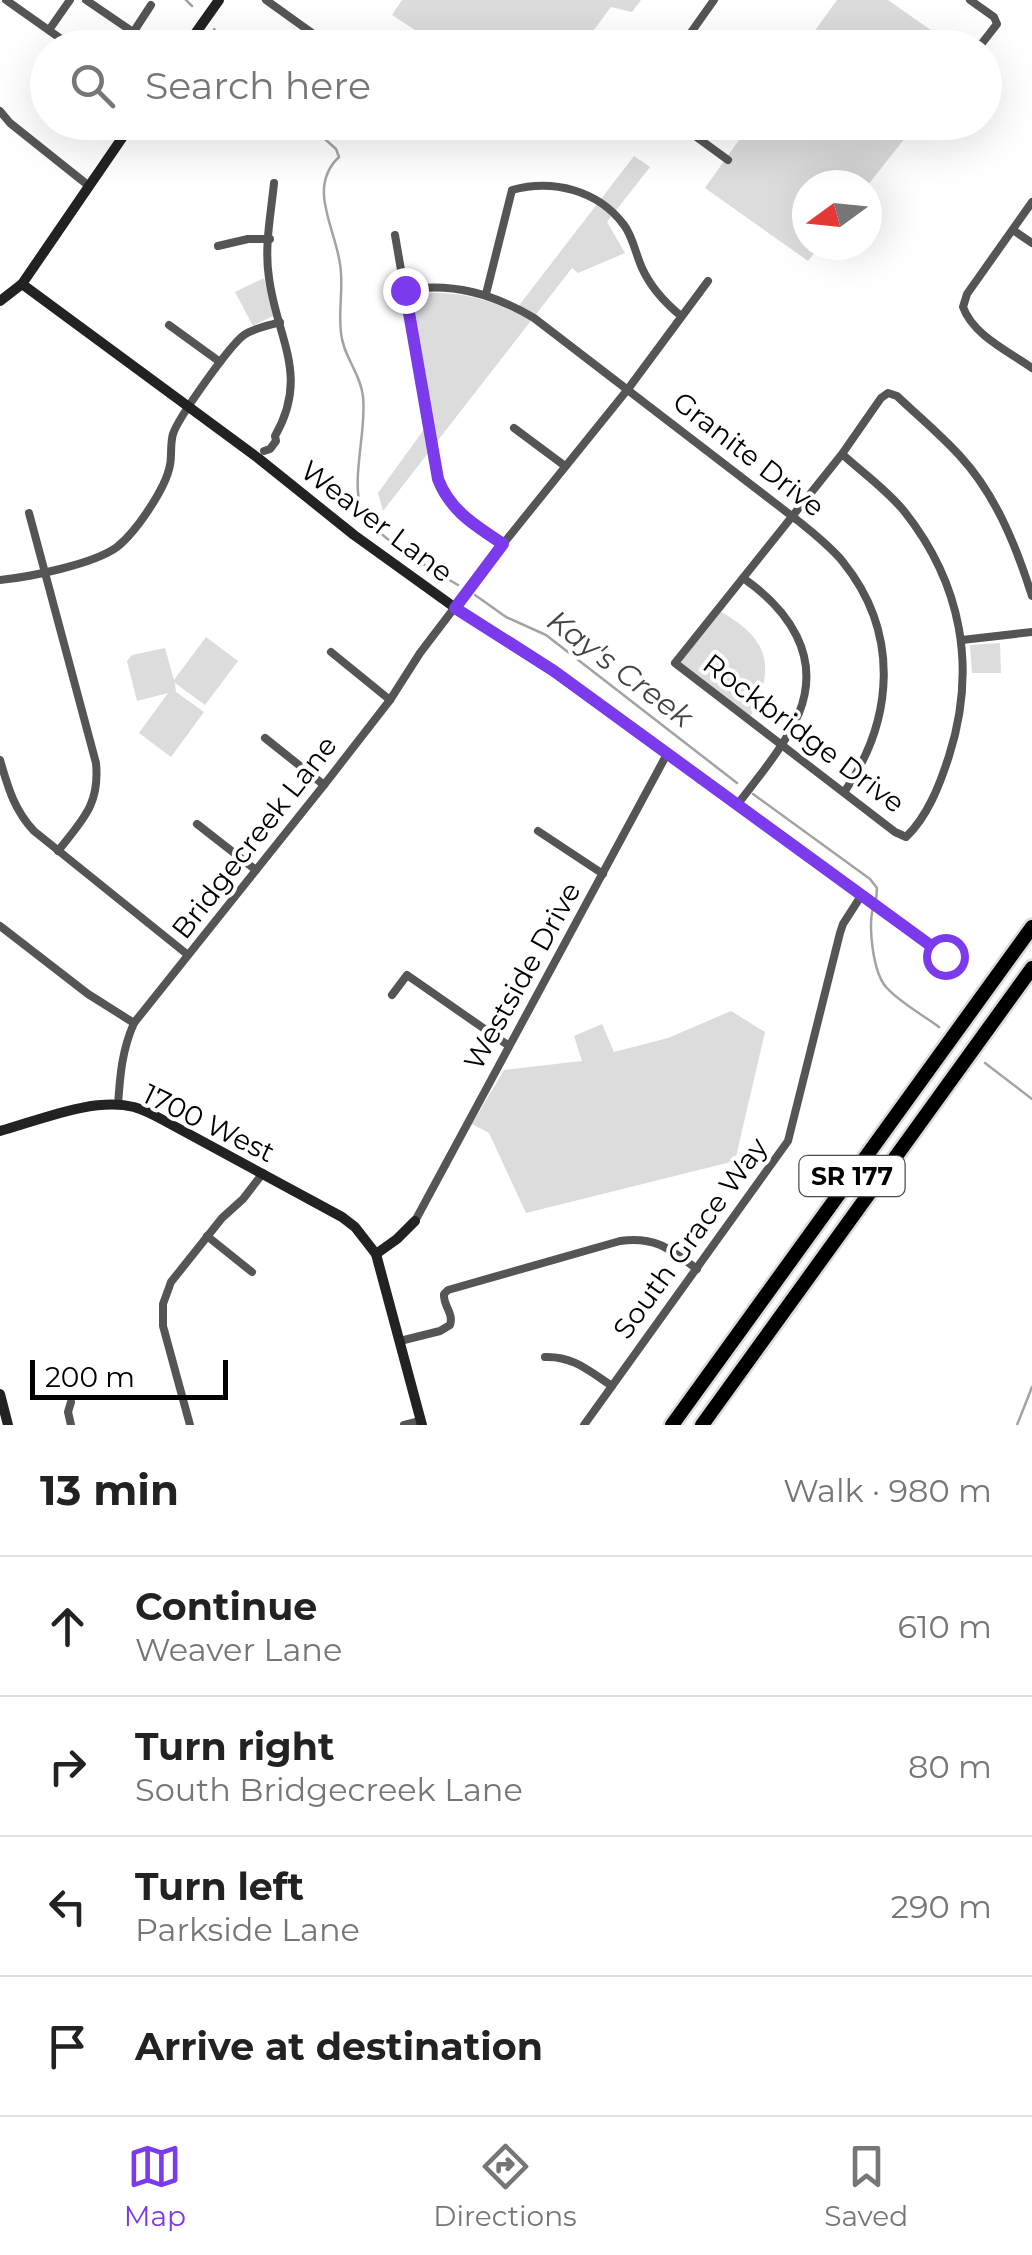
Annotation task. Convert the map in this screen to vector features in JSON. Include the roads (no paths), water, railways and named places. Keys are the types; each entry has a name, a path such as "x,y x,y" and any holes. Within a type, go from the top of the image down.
{"highway":[{"name":"SR 177","path":"672,1425 1032,926"},
{"name":"SR 177","path":"702,1425 1032,968"}],"street":[{"path":"6,0 49,30 70,0"},
{"path":"86,0 130,30"},
{"path":"198,30 219,0"},
{"path":"266,0 308,30"},
{"path":"693,30 714,0"},
{"path":"972,0 994,16 997,24 992,30"},
{"path":"134,30 151,5"},
{"path":"0,111 30,139"},
{"path":"31,140 88,186"},
{"path":"0,301 22,284 120,140"},
{"path":"701,140 728,160"},
{"path":"261,454 264,444 275,436 289,405 292,384 291,365 269,278 274,183"},
{"path":"486,294 512,190 530,186 570,189 602,202 630,225 652,287 681,316"},
{"path":"1032,202 963,307 977,329 1032,368"},
{"path":"1013,230 1032,243"},
{"path":"395,234 438,479 443,493 462,516 503,544"},
{"path":"218,246 248,238 270,239"},
{"name":"Bridgecreek Lane","path":"118,1105 121,1064 134,1023 324,786 390,700 420,653 708,281"},
{"name":"Weaver Lane","path":"22,284 189,407 261,454 350,532 455,608 554,671 934,946 945,956 948,966"},
{"name":"Granite Drive","path":"405,290 429,286 486,294 534,318 831,549 870,605 882,645 884,690 880,714 873,740 844,792"},
{"path":"0,580 45,572 117,546 159,494 171,463 172,436 178,423 220,362 244,335 280,322"},
{"path":"170,325 220,362"},
{"path":"737,805 780,746 800,710 804,691 803,652 796,634 784,613 743,578 842,454 881,398 888,394 897,396 962,458 992,501 1016,546 1032,596"},
{"path":"514,428 565,466"},
{"path":"842,454 902,510 924,540 954,608 962,640 1032,632"},
{"path":"29,513 98,782 88,813 58,851"},
{"name":"Rockbridge Drive","path":"743,578 675,664 906,837 924,814 954,740 964,673 962,640"},
{"path":"331,652 390,700"},
{"path":"264,738 324,786"},
{"name":"Westside Drive","path":"416,1220 667,754"},
{"path":"0,760 10,797 21,818 188,956"},
{"path":"198,824 256,870"},
{"path":"538,831 603,874"},
{"name":"South Grace Way","path":"584,1425 791,1135 840,933 864,898"},
{"path":"0,926 88,994 134,1023"},
{"path":"392,995 406,975 509,1046"},
{"name":"1700 West","path":"0,1131 88,1107 132,1107 342,1217 376,1254"},
{"path":"190,1425 163,1326 164,1296 207,1236 263,1174"},
{"path":"404,1425 421,1423 376,1254 416,1220"},
{"path":"207,1236 252,1272"},
{"path":"400,1341 450,1325 451,1314 444,1300 448,1290 620,1241 656,1242 696,1268"},
{"path":"544,1357 576,1362 612,1386"},
{"path":"0,1394 8,1425"},
{"path":"71,1425 68,1412 72,1402"}],"waterway":[{"name":"Kay's Creek","path":"186,0 192,6"},
{"name":"Kay's Creek","path":"326,140 339,157 325,181 324,194 341,272 342,341 363,397 358,471 362,511 390,541 458,585"},
{"name":"Kay's Creek","path":"475,595 506,617 546,635 737,783"},
{"name":"Kay's Creek","path":"753,794 870,879 877,888 876,901"},
{"name":"Kay's Creek","path":"873,908 873,949 882,980 898,998 939,1027"},
{"name":"Kay's Creek","path":"985,1063 1032,1099"},
{"path":"1017,1425 1032,1387"}]}
